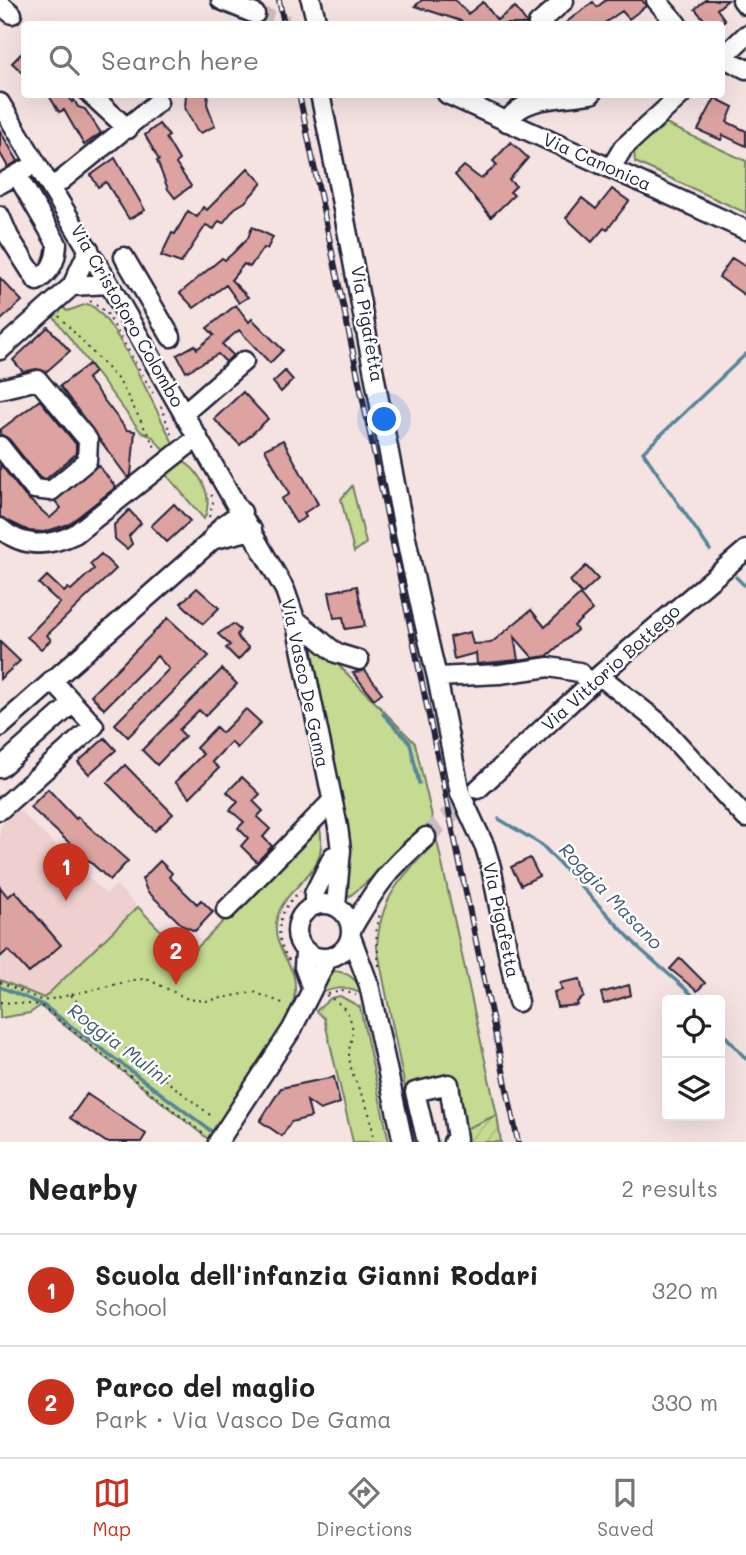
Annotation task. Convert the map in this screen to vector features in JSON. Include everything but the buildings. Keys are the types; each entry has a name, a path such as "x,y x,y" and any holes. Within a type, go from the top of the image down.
{"street":[{"path":"221,0 255,14"},
{"path":"311,0 316,21"},
{"path":"656,0 674,21"},
{"path":"742,0 746,5"},
{"path":"542,21 565,1"},
{"path":"725,54 746,34"},
{"path":"725,58 746,69"},
{"path":"94,98 128,128"},
{"name":"Via Pigafetta","path":"321,98 460,793 485,846 491,867 518,1002"},
{"name":"Via Canonica","path":"456,98 746,230"},
{"path":"507,122 519,106 564,98"},
{"path":"657,117 666,102 664,98"},
{"path":"611,168 619,152 678,98"},
{"path":"52,188 158,102"},
{"name":"Via Cristoforo Colombo","path":"0,103 89,249 252,530"},
{"path":"0,184 37,163"},
{"path":"0,216 9,237 37,281 49,272 56,257 57,244 17,175"},
{"path":"70,295 89,249"},
{"path":"124,257 157,296 171,337"},
{"path":"0,350 70,295 109,285"},
{"path":"126,314 157,296"},
{"path":"184,413 244,361"},
{"path":"0,389 38,380 88,440 88,461 51,491 34,489 0,446"},
{"path":"0,528 24,542 42,545 75,534 198,438"},
{"path":"0,727 210,532 242,512"},
{"path":"210,532 252,530"},
{"name":"Via Vasco De Gama","path":"252,530 285,590 295,619 341,850 338,908"},
{"name":"Via Vittorio Bottego","path":"478,789 595,680 746,550"},
{"path":"295,619 335,653 359,660"},
{"path":"437,677 500,674 549,667 579,672 657,721 695,759 746,818"},
{"path":"0,810 94,726 52,680"},
{"path":"0,768 73,703"},
{"path":"226,910 331,802"},
{"path":"215,1141 302,1011 320,994 324,971 330,958 344,950 351,933 376,900 396,862 426,837"},
{"path":"314,905 314,894 339,843"},
{"path":"338,908 376,900"},
{"path":"371,972 330,958 313,957 306,952 296,936 300,917 314,905 323,903 338,908 347,916 364,966 371,972 371,998 403,1142"},
{"path":"306,952 304,967 320,994"},
{"path":"427,1142 415,1092 449,1084 457,1139 453,1142"}],"path":[{"path":"154,394 103,307 93,301 70,295 55,311 120,382 165,465"},
{"path":"160,405 181,451"},
{"path":"207,486 213,503 210,532"},
{"path":"371,972 376,932 376,900"},
{"path":"0,982 43,1001 139,979 149,980 188,999 206,1001 254,992 302,1011"},
{"path":"320,994 342,991 362,1000 371,998"},
{"path":"320,994 344,1007 351,1021 353,1037 349,1054 374,1124 372,1142"},
{"path":"71,995 108,1035 214,1118"},
{"path":"40,1005 43,1001"},
{"path":"0,1002 40,1005 215,1141"}],"shaded area":[{"path":"19,810 106,894 116,885 138,907 43,998 0,980 0,826"}],"green space":[{"path":"666,124 746,161 746,213 635,162 634,151"},
{"path":"87,304 98,311 110,326 136,369 177,450 169,457 153,437 141,432 53,316 62,306 67,311"},
{"path":"181,458 194,470 205,487 208,506 204,519 164,472"},
{"path":"352,486 366,543 354,552 341,499"},
{"path":"310,636 415,743 434,825 350,896 344,893 345,825"},
{"path":"319,824 321,841 314,867 282,905 277,918 277,939 295,983 286,1027 212,1142 40,1006 30,1013 0,1018 0,980 44,998 138,907 187,958"},
{"path":"437,841 497,1115 463,1130 453,1081 405,1088 377,947 379,929 388,900 404,876"},
{"path":"331,971 351,977 364,995 339,988 315,996"},
{"path":"340,996 360,1007 389,1142 353,1142 324,1018 316,1011 331,998"},
{"path":"497,1115 501,1142 465,1142 463,1130"}],"waterway":[{"name":"Roggia Masano","path":"710,550 643,452 746,354"},
{"name":"Roggia Masano","path":"736,577 746,587"},
{"name":"Roggia Masano","path":"383,714 410,743 419,783"},
{"name":"Roggia Masano","path":"499,819 542,845 640,949 692,995"},
{"name":"Roggia Mulini","path":"0,987 43,1005 215,1134"},
{"name":"Roggia Masano","path":"725,1036 746,1059"}],"tunnel":[{"path":"255,14 277,21"},
{"path":"426,837 473,793"}],"railway":[{"path":"279,0 283,21"},
{"path":"300,98 518,1142"}],"place":[{"name":"Scuola dell'infanzia Gianni Rodari","path":"66,901"},
{"name":"Parco del maglio","path":"176,985"}]}
